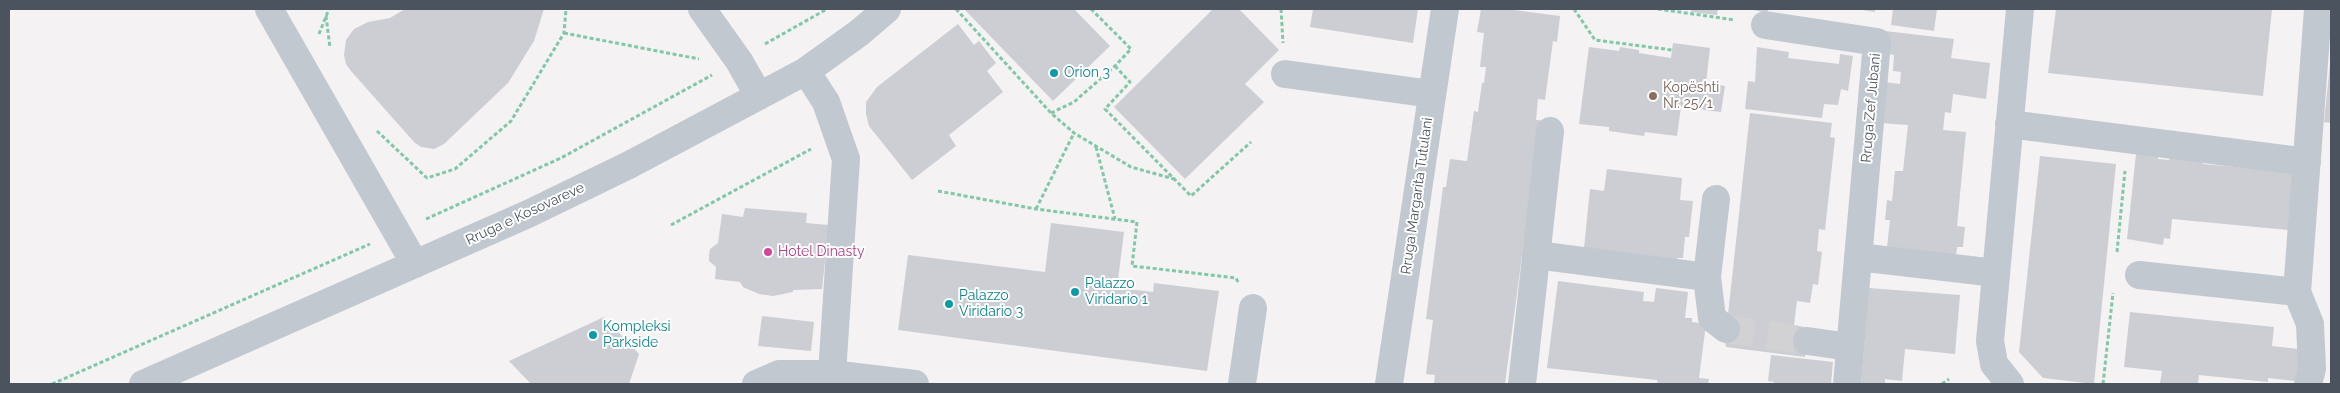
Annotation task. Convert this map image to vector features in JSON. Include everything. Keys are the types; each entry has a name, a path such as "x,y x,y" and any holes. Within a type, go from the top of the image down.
{"street":[{"path":"269,9 415,264"},
{"path":"702,9 734,63 759,96"},
{"name":"Rruga e Kosovareve","path":"143,384 528,214 629,166 806,71 859,33 887,9"},
{"name":"Rruga Margarita Tutulani","path":"1389,384 1445,9"},
{"path":"2010,384 1994,364 1990,340 2020,9"},
{"path":"2308,384 2312,369 2310,324 2296,292 2318,9"},
{"name":"Rruga Zef Jubani","path":"1765,25 1877,42 1847,384"},
{"path":"806,71 826,102 846,159 832,374"},
{"path":"1285,74 1432,94"},
{"path":"2010,124 2307,162"},
{"path":"1522,384 1550,131"},
{"path":"1716,199 1706,277 1712,318 1726,329"},
{"path":"1536,255 1706,277"},
{"path":"1858,257 1996,273"},
{"path":"2139,275 2296,292"},
{"path":"1242,384 1253,308"},
{"path":"1807,341 1850,347"},
{"path":"756,384 779,374 832,374 914,384"}],"path":[{"path":"373,127 426,178 455,169 511,121 564,34 566,9"},
{"path":"52,384 535,171 600,138 828,9"},
{"path":"956,9 1051,113 1074,133 1131,166 1174,178"},
{"path":"1051,113 1074,102 1115,66 1131,49 1091,9"},
{"path":"1574,9 1595,40 1672,50"},
{"path":"1658,9 1765,25"},
{"path":"326,16 330,51"},
{"path":"564,34 734,63"},
{"path":"1115,66 1130,82 1104,109 1191,196 1251,142"},
{"path":"1036,209 1074,133"},
{"path":"671,225 838,134"},
{"path":"1096,146 1114,219"},
{"path":"938,190 1036,209 1137,222 1132,266 1236,278 1253,308"},
{"path":"1942,384 1949,379"}],"building":[{"path":"405,9 544,9 534,41 508,83 444,144 434,149 421,147 414,142 351,71 346,64 344,55 346,40 354,29 368,22 390,18"},
{"name":"Orion 3","path":"964,9 1074,9 1110,46 1053,101"},
{"path":"1213,9 1239,9 1279,50 1245,84 1264,102 1185,179 1114,107"},
{"path":"1313,9 1418,9 1413,43 1310,27"},
{"path":"1481,9 1506,9 1560,16 1557,42 1553,41 1545,100 1538,99 1536,120 1540,120 1505,384 1434,384 1435,375 1426,374 1433,320 1426,319 1443,187 1446,187 1450,159 1467,161 1474,111 1478,112 1482,83 1484,83 1486,67 1480,67 1484,33 1477,32"},
{"path":"1691,9 1718,9 1717,15 1691,12"},
{"path":"1748,9 1768,9 1768,13"},
{"path":"1856,9 1875,9 1875,12"},
{"path":"1893,9 1937,9 1934,31 1891,25"},
{"path":"2056,9 2272,9 2263,96 2048,73"},
{"path":"958,24 974,45 979,41 996,63 987,71 1003,92 949,135 956,146 912,180 869,126 866,102 877,87"},
{"path":"1885,31 1954,39 1951,58 1990,63 1986,99 1953,94 1951,113 1945,112 1943,130 1966,132 1957,226 1965,227 1963,247 1957,247 1956,256 1887,247 1890,220 1885,220 1887,200 1892,201 1895,171 1903,171 1908,125 1879,123 1884,82 1900,84 1901,72 1893,71 1894,55 1883,53"},
{"name":"Kopështi Nr. 25/1","path":"1673,43 1710,48 1706,83 1725,86 1721,112 1681,107 1677,136 1645,132 1644,136 1609,131 1609,127 1579,124 1589,47 1619,51 1620,47 1639,50 1639,53 1671,58"},
{"path":"1757,47 1789,52 1788,58 1839,64 1840,54 1853,56 1848,91 1841,89 1838,105 1824,104 1822,118 1745,109 1748,81 1755,82"},
{"path":"2331,64 2331,123 2324,122"},
{"path":"1750,113 1832,123 1830,137 1835,138 1825,230 1819,229 1817,251 1822,252 1818,285 1813,284 1810,303 1797,301 1794,325 1809,328 1805,357 1726,347 1725,342"},
{"path":"2136,154 2158,156 2158,159 2169,160 2170,156 2204,159 2203,164 2293,172 2288,230 2172,219 2170,239 2164,238 2163,245 2127,239"},
{"path":"2040,156 2116,164 2094,384 2043,378 2019,352"},
{"path":"1607,169 1682,178 1680,200 1693,201 1689,237 1685,237 1683,258 1677,258 1676,266 1584,248 1590,189 1604,191"},
{"name":"Hotel Dinasty","path":"745,208 807,213 806,223 829,225 822,289 793,290 793,292 773,296 759,294 743,287 740,282 715,279 716,267 709,261 709,255 710,249 718,243 722,214 743,217"},
{"path":"1051,223 1124,232 1117,288 1153,292 1154,283 1219,291 1207,371 898,330 908,255 1045,272"},
{"path":"1558,281 1644,292 1643,301 1654,302 1656,288 1688,292 1685,318 1692,318 1692,322 1706,324 1699,378 1709,379 1708,384 1658,384 1657,380 1547,368"},
{"path":"1869,288 1960,295 1955,354 1905,349 1902,381 1885,379 1885,384 1861,384"},
{"path":"2130,312 2274,327 2272,346 2307,350 2304,382 2268,378 2268,382 2199,375 2198,384 2160,383 2162,371 2124,367"},
{"path":"762,316 814,322 811,351 758,346"},
{"name":"Kompleksi Parkside","path":"604,317 639,354 629,384 531,384 509,361"},
{"path":"1771,355 1833,362 1831,384 1774,384 1774,382 1768,381"}],"tunnel":[{"path":"1726,329 1807,341"}],"place":[{"name":"Orion 3","path":"1054,73"},
{"name":"Kopështi Nr. 25/1","path":"1653,96"},
{"name":"Hotel Dinasty","path":"768,252"},
{"name":"Palazzo Viridario 1","path":"1075,292"},
{"name":"Palazzo Viridario 3","path":"949,304"},
{"name":"Kompleksi Parkside","path":"593,335"}]}
